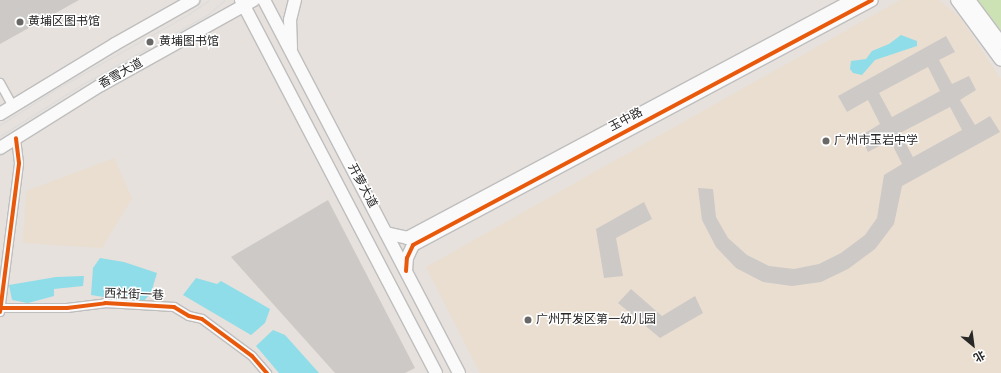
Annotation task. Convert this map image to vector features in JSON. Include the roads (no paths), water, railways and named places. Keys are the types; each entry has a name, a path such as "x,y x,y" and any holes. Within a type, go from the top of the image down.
{"main road":[{"path":"0,114 183,4 193,0"},
{"name":"开萝大道","path":"264,0 459,373"},
{"path":"293,57 290,27 294,0"},
{"name":"玉中路","path":"386,233 407,238 853,0"},
{"name":"玉中路","path":"406,271 406,258 413,245 872,0"},
{"path":"957,0 1001,60"},
{"path":"969,0 1001,43"},
{"name":"开萝大道","path":"246,2 436,373"},
{"name":"香雪大道","path":"0,148 101,85 246,2"},
{"path":"291,92 289,82 291,79 308,85"}],"street":[{"path":"0,83 13,106"},
{"path":"0,310 19,164 16,138"},
{"name":"西社街一巷","path":"0,310 67,308 105,303 174,307 190,316 202,318 252,356 267,373"}],"water":[{"path":"901,35 917,41 917,46 875,60 862,75 853,73 850,69 851,61 866,59 872,51 889,44"},
{"path":"100,258 124,262 157,273 151,293 142,303 91,295 93,268"},
{"path":"84,276 83,286 54,289 54,296 28,303 12,300 9,285 56,277"},
{"path":"196,278 217,284 221,281 270,309 265,323 251,335 183,295"},
{"path":"273,330 285,335 319,373 279,373 256,346"}],"tram line":[{"path":"0,125 58,88 189,14 209,0"},
{"path":"0,136 81,85 207,15 225,0"}],"place":[{"name":"黄埔区图书馆","path":"20,22"},
{"name":"黄埔图书馆","path":"150,42"},
{"name":"广州市玉岩中学","path":"826,141"},
{"name":"广州开发区第一幼儿园","path":"528,320"}]}
